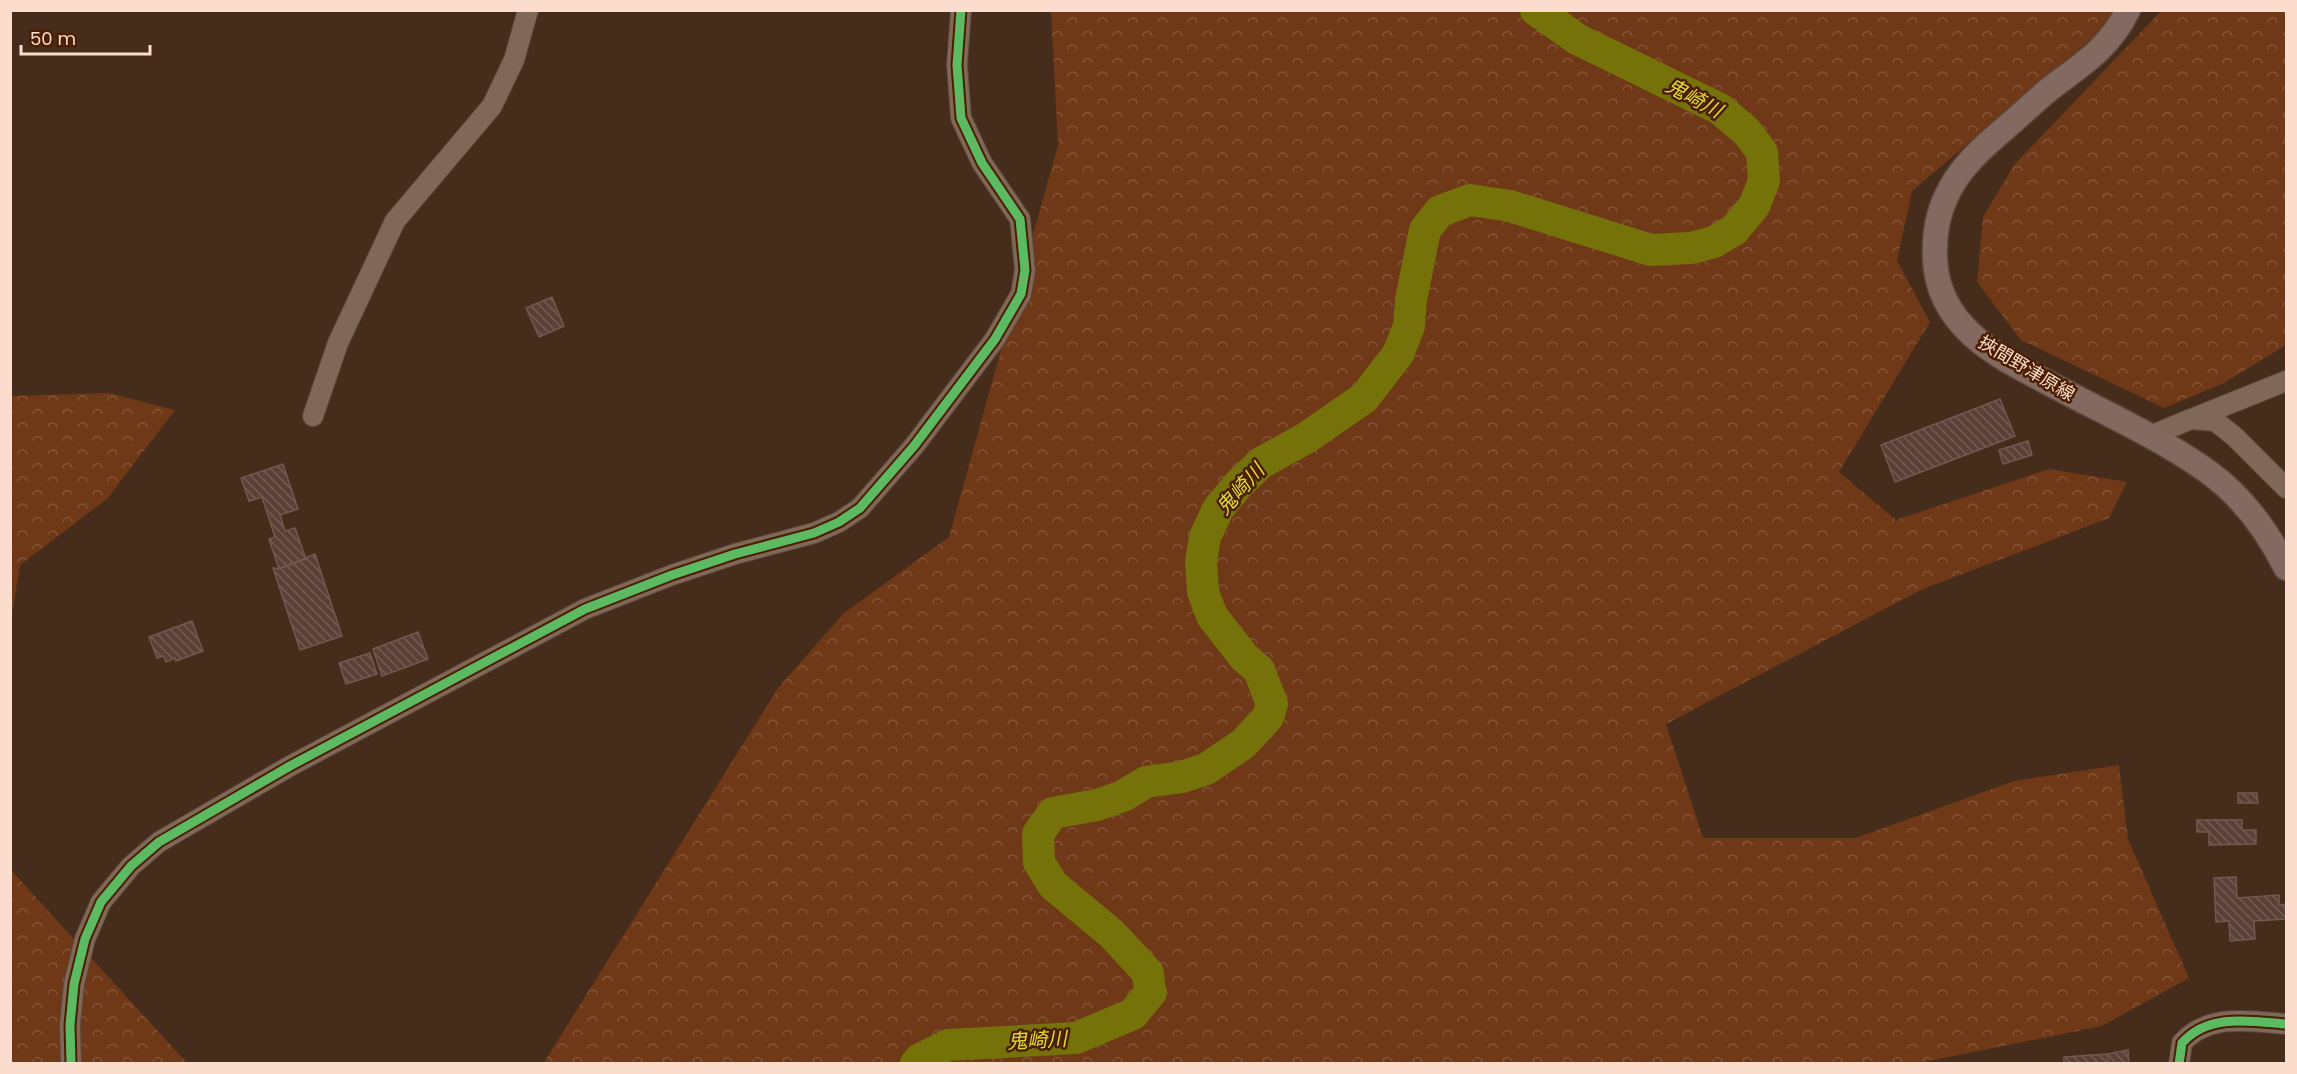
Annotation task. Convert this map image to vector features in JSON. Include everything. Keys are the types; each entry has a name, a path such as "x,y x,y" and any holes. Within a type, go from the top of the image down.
{"main road":[{"name":"挾間野津原線","path":"2128,10 2115,33 2093,57 2048,90 1960,170 1940,211 1936,226 1934,254 1938,283 1944,299 1965,328 1981,343 2014,364 2148,436 2205,470 2237,496 2272,541 2286,568"}],"street":[{"path":"312,416 338,343 394,221 492,106 514,60 528,10"},
{"path":"71,1064 70,1025 74,984 85,939 101,902 131,866 159,842 291,766 585,609 697,567 814,533 839,522 860,508 914,446 995,339 1021,294 1025,270 1020,219 982,163 961,118 957,65 961,10"},
{"path":"2148,436 2286,381"},
{"path":"2191,419 2215,421 2226,427 2286,488"},
{"path":"2179,1064 2182,1043 2188,1035 2206,1025 2225,1021 2286,1023"}],"green space":[{"path":"2162,10 2286,11 2286,345 2224,383 2164,408 2021,340 1977,282 1983,217 2014,165"},
{"path":"1051,11 2113,11 2098,33 1912,191 1897,261 1930,322 1839,472 1896,520 2049,469 2127,482 2109,518 1923,589 1666,724 1703,838 1856,838 2014,781 2119,765 2128,839 2189,978 2102,1026 1919,1063 543,1064 778,688 844,613 949,537 1058,145"},
{"path":"109,393 175,410 107,499 20,565 11,620 11,396"},
{"path":"11,870 187,1063 11,1063"}],"building":[{"path":"552,297 564,326 539,337 526,308"},
{"path":"2000,399 2015,436 1895,482 1881,445"},
{"path":"2028,441 2032,455 2003,464 1999,450"},
{"path":"283,464 298,509 280,515 285,531 295,528 306,559 279,569 269,539 275,537 262,497 249,501 241,478"},
{"path":"315,554 342,636 300,650 273,568 279,569"},
{"path":"192,621 203,651 176,661 175,658 166,662 164,656 157,658 149,637"},
{"path":"418,632 428,659 382,676 373,649"},
{"path":"370,653 377,674 346,684 339,663"},
{"path":"2238,793 2257,793 2258,803 2238,803"},
{"path":"2197,820 2242,820 2242,830 2256,830 2256,844 2209,845 2209,832 2197,832"},
{"path":"2236,877 2237,898 2279,895 2279,905 2286,904 2286,919 2254,921 2255,939 2230,941 2229,921 2216,922 2214,878"},
{"path":"2128,1050 2129,1064 2108,1064 2107,1054"},
{"path":"2107,1054 2108,1064 2064,1064 2064,1057"}],"waterway":[{"name":"鬼崎川","path":"916,1064 920,1059 948,1045 1076,1038 1133,1014 1151,992 1148,973 1112,934 1053,885 1039,862 1038,834 1053,813 1097,805 1123,796 1146,782 1182,777 1206,769 1243,744 1268,717 1272,704 1259,670 1244,657 1212,616 1203,592 1201,562 1205,537 1218,509 1261,463 1306,438 1364,398 1398,354 1409,326 1411,300 1425,230 1440,211 1470,200 1510,206 1651,250 1691,248 1714,242 1734,230 1754,206 1764,181 1762,152 1747,132 1720,109 1577,39 1536,10"}],"cycle path":[{"path":"71,1064 70,1025 74,984 85,939 101,902 131,866 159,842 290,766 585,609 672,575 735,554 814,533 839,522 860,508 914,446 995,339 1021,294 1025,270 1020,219 982,163 961,118 957,65 961,10"},
{"path":"2179,1064 2182,1043 2192,1033 2204,1027 2231,1021 2286,1024"}]}
